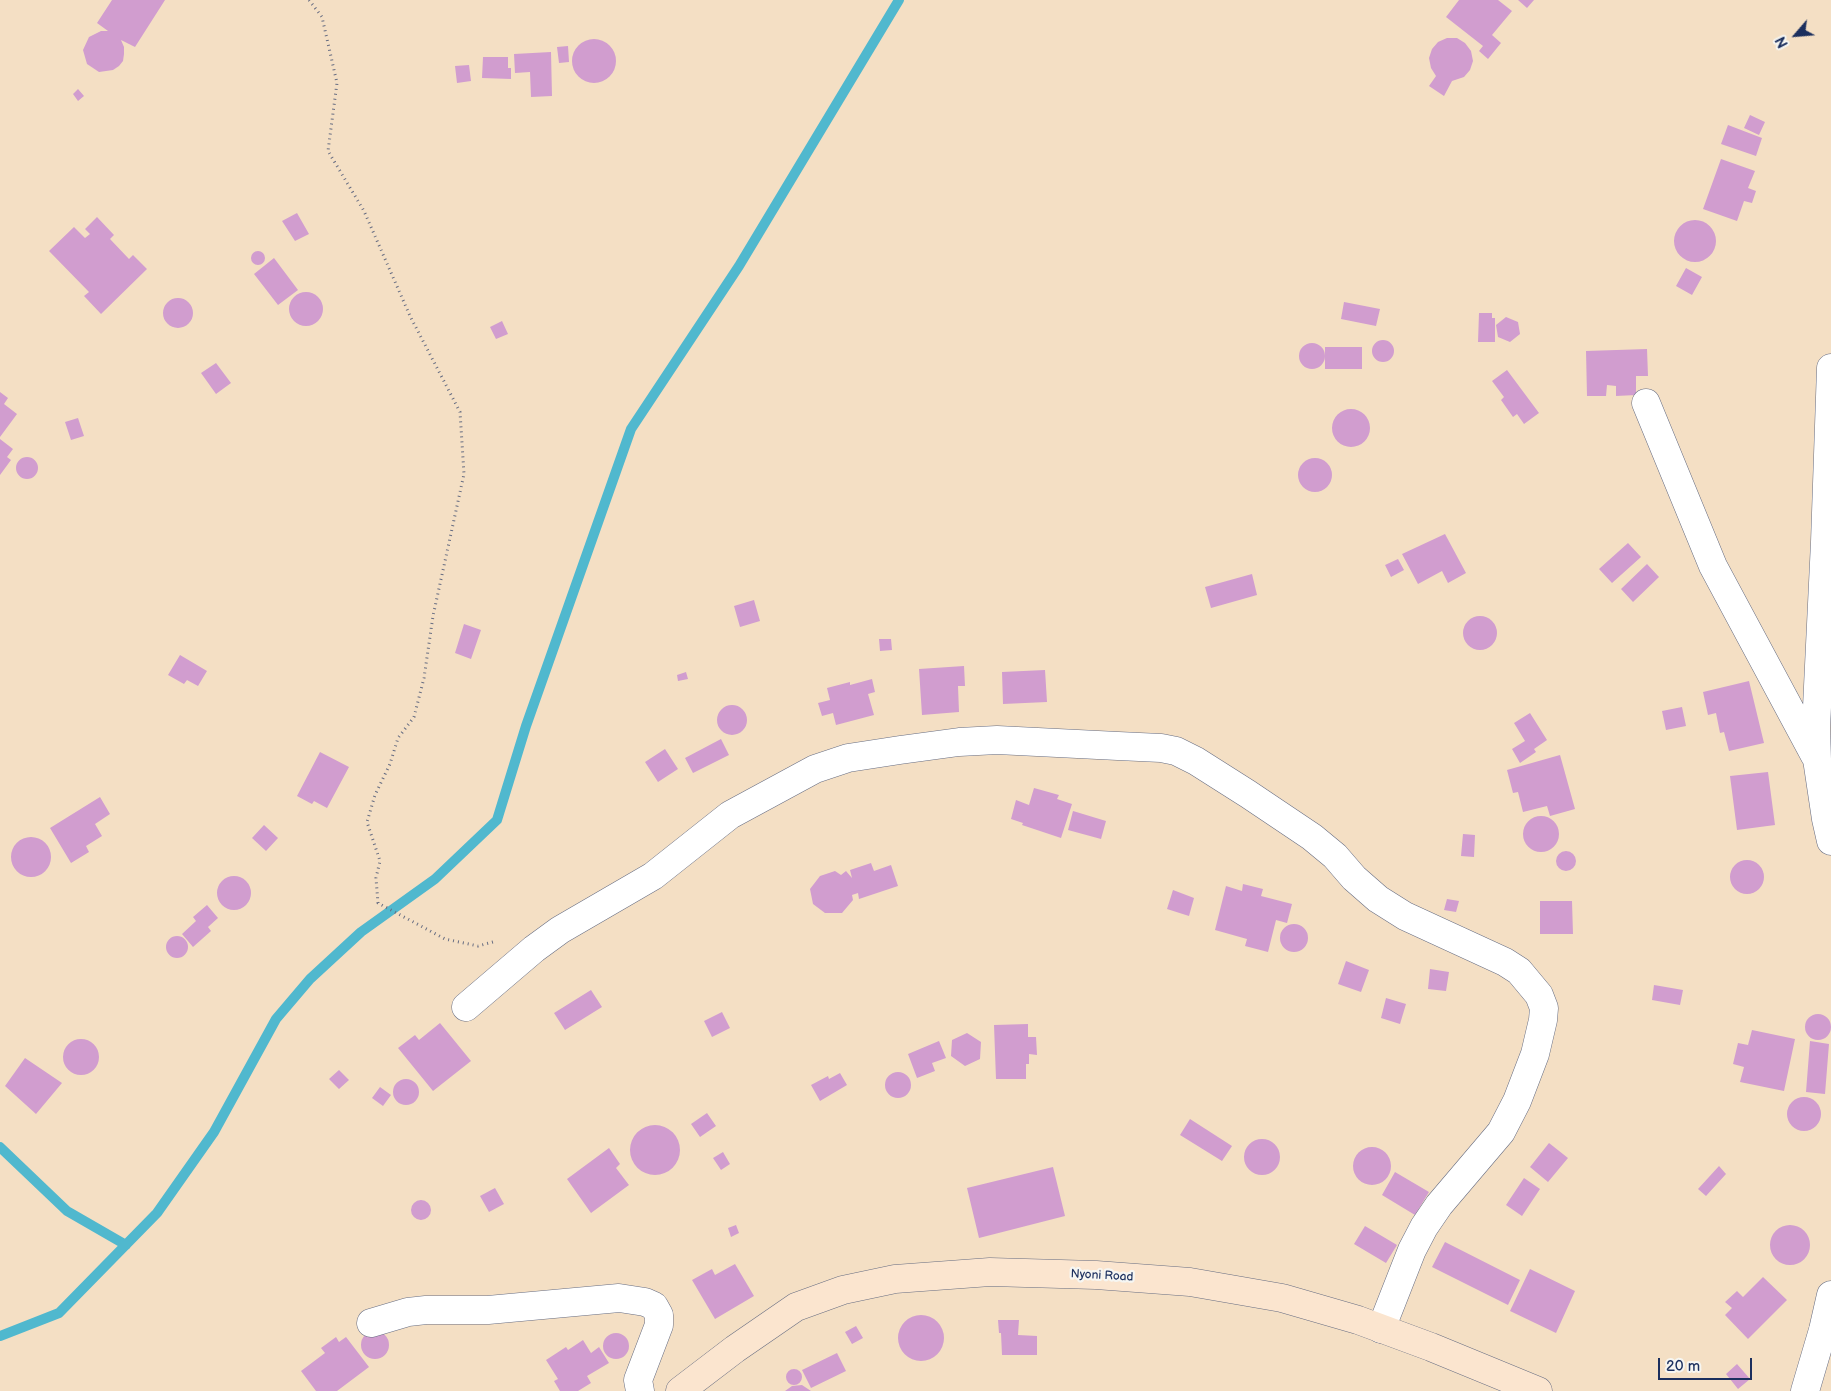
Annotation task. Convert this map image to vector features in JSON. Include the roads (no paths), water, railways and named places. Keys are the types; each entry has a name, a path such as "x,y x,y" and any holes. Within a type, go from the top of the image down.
{"street":[{"path":"1831,368 1828,563 1816,728 1817,759 1831,841"},
{"path":"1646,403 1717,574 1817,759"},
{"path":"466,1006 560,930 653,876 730,814 815,769 848,758 959,742 997,740 1162,748 1176,752 1196,761 1241,789 1312,837 1335,856 1354,878 1378,899 1405,916 1504,962 1518,971 1539,995 1544,1008 1544,1020 1535,1054 1517,1101 1500,1132 1439,1205 1424,1227 1412,1250 1381,1329"},
{"name":"Nyoni Road","path":"680,1391 735,1348 796,1307 843,1290 895,1279 990,1272 1096,1275 1190,1282 1282,1298 1358,1320 1431,1347 1538,1391"},
{"path":"1804,1391 1823,1330 1831,1294"},
{"path":"371,1324 408,1312 426,1310 488,1310 620,1298 644,1302 654,1306 659,1315 659,1325 638,1380 640,1391"}],"waterway":[{"path":"0,1336 59,1313 157,1213 214,1132 276,1019 310,979 361,932 435,879 497,820 526,726 631,429 739,266 899,0"},
{"path":"0,1147 67,1211 126,1245"}]}
